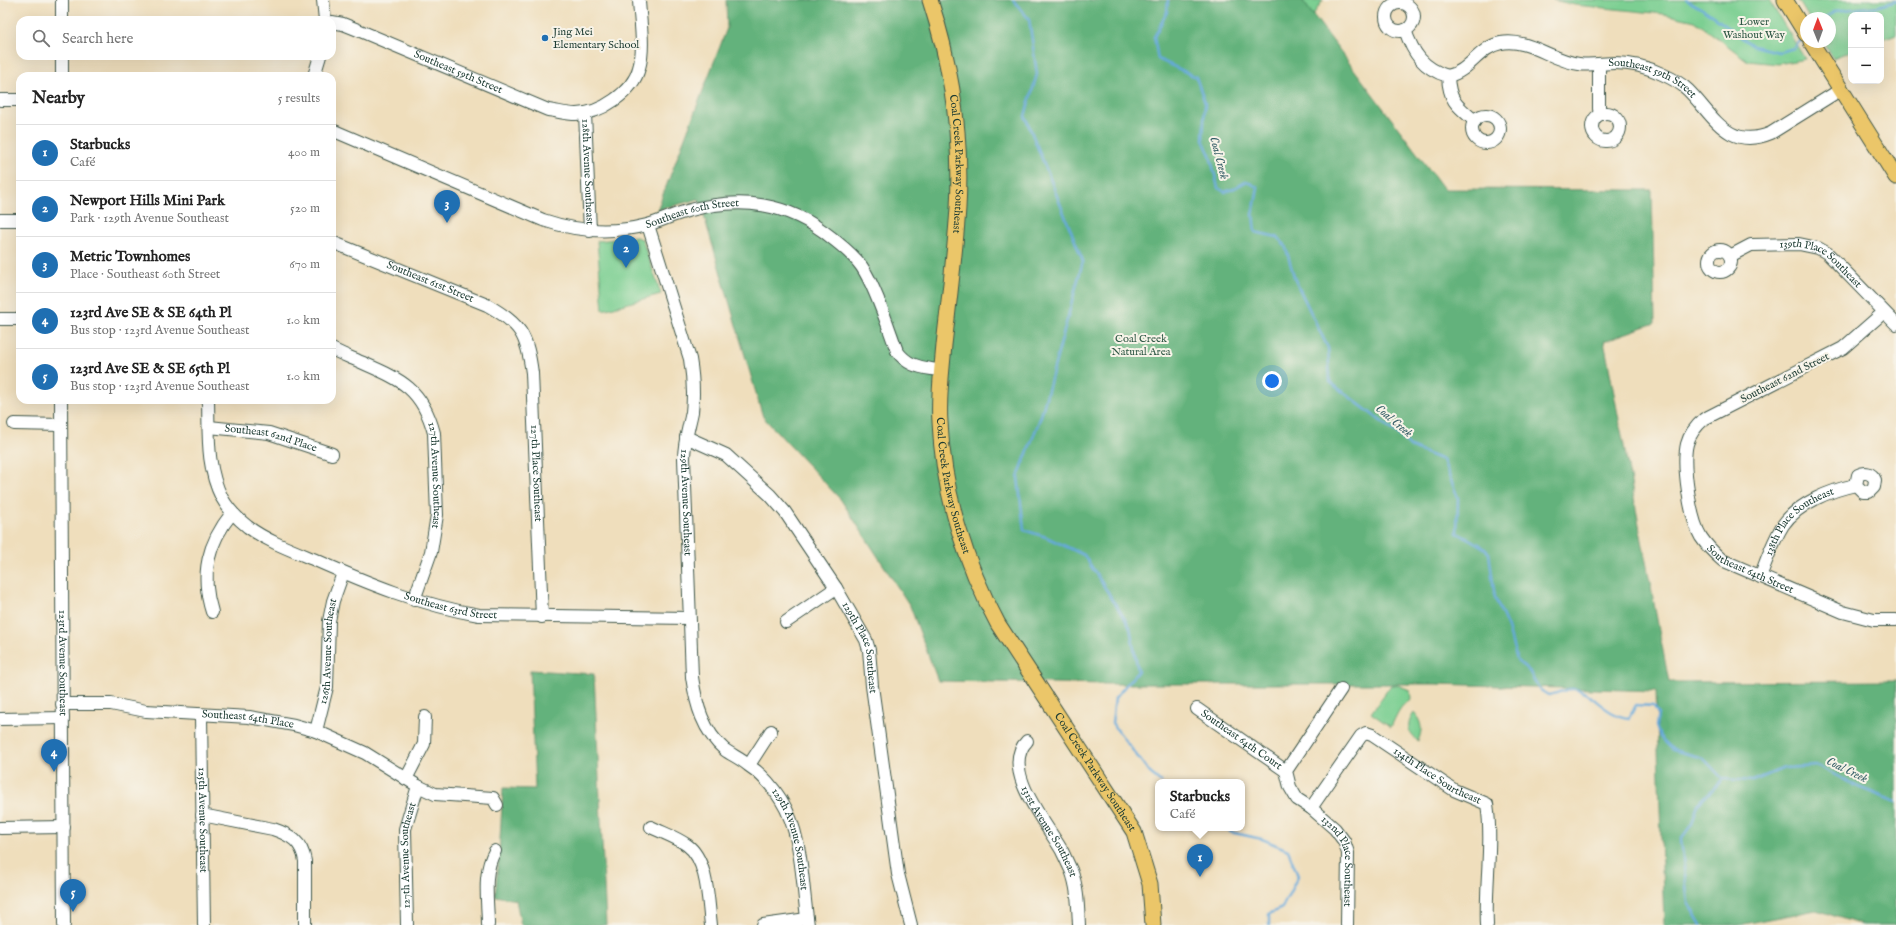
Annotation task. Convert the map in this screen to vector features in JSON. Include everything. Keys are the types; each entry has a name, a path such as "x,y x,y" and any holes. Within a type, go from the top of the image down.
{"main road":[{"name":"Coal Creek Parkway Southeast","path":"930,0 950,76 958,140 958,209 942,371 940,420 941,443 953,508 970,563 983,595 998,624 1134,832 1150,884 1153,925"},
{"path":"1785,0 1800,24"},
{"path":"1815,48 1896,176"}],"street":[{"path":"62,0 62,16"},
{"path":"323,0 325,16"},
{"path":"585,113 613,101 622,95 636,77 641,56 639,0"},
{"name":"Southeast 59th Street","path":"336,23 358,30 548,110 575,114 585,113"},
{"path":"1405,30 1408,40 1424,65 1430,70 1448,76 1448,91 1452,100 1475,121"},
{"name":"Southeast 59th Street","path":"1448,76 1459,72 1493,45 1510,42 1522,44 1562,60 1579,64 1630,64 1645,67 1662,74 1687,90 1722,128 1731,134 1745,138 1763,136 1771,133 1840,90"},
{"path":"62,60 62,72"},
{"path":"315,72 319,60"},
{"path":"1599,64 1600,109 1602,114"},
{"path":"0,100 16,100"},
{"name":"128th Avenue Southeast","path":"585,113 590,231"},
{"name":"Southeast 60th Street","path":"336,132 543,220 562,226 590,231 611,231 648,224 702,207 734,204 774,207 800,216 814,224 843,246 863,268 902,358 913,366 942,371"},
{"path":"0,220 16,220"},
{"name":"129th Avenue Southeast","path":"648,224 690,359 692,372 691,413 686,437 684,458 692,677 696,704 702,720 716,741 726,750 749,765 774,789 789,814 796,838 808,922"},
{"name":"Southeast 61st Street","path":"336,244 487,305 500,312 522,332"},
{"name":"139th Place Southeast","path":"1730,256 1751,245 1799,244 1818,248 1827,252 1896,324"},
{"name":"Southeast 62nd Street","path":"1687,442 1696,426 1704,419 1843,348 1884,312"},
{"path":"0,319 16,319"},
{"name":"127th Place Southeast","path":"522,332 530,353 532,373 542,617"},
{"name":"127th Avenue Southeast","path":"336,351 399,380 420,399 427,409 434,433 437,516 431,552 414,600"},
{"name":"123rd Avenue Southeast","path":"61,404 64,925"},
{"path":"208,404 210,462 222,498 232,513 217,533 207,566 205,585 212,612"},
{"path":"14,424 61,425"},
{"name":"Southeast 62nd Place","path":"209,427 269,433 300,442 332,454"},
{"name":"129th Place Southeast","path":"686,437 726,455 770,495 785,512 861,628 869,650 872,686 898,874 911,925"},
{"name":"Southeast 64th Street","path":"1687,442 1685,466 1692,508 1700,535 1713,552 1722,560 1853,616 1874,620 1896,620"},
{"name":"138th Place Southeast","path":"1760,577 1776,539 1790,518 1798,510 1822,496 1856,485"},
{"name":"Southeast 63rd Street","path":"232,513 249,528 272,541 343,573 414,600 454,611 479,615 542,617 690,618"},
{"name":"126th Avenue Southeast","path":"316,731 327,687 329,621 333,601 343,573"},
{"path":"786,622 836,588"},
{"path":"1286,770 1341,689"},
{"name":"Southeast 64th Place","path":"62,704 111,704 146,711 268,719 316,731 365,753 406,779 435,794 493,798 497,804"},
{"name":"Southeast 64th Court","path":"1197,709 1286,770"},
{"name":"125th Avenue Southeast","path":"201,715 204,925"},
{"path":"406,779 424,744 425,717"},
{"path":"0,719 63,718"},
{"path":"749,765 771,731"},
{"name":"134th Place Sourtheast","path":"1311,808 1361,736 1366,734 1372,735 1398,751 1454,790 1487,804 1490,822 1486,897 1487,925"},
{"name":"131st Avenue Southeast","path":"1027,741 1022,746 1019,761 1025,791 1062,852 1071,872 1078,900 1079,925"},
{"name":"132nd Place Southeast","path":"1286,770 1290,787 1297,799 1311,808 1335,829 1344,841 1348,853 1347,925"},
{"name":"127th Avenue Southeast","path":"407,925 405,829 418,786"},
{"path":"202,815 273,829 285,833 298,842 303,852 305,861 305,925"},
{"path":"0,828 64,827"},
{"path":"651,827 678,839 694,851 701,863 711,925"},
{"path":"488,925 487,874 495,851"},
{"path":"763,925 808,922"}],"green space":[{"name":"Coal Creek Natural Area","path":"726,0 1302,0 1444,189 1652,190 1655,323 1604,341 1669,682 1896,681 1896,925 1862,925 1816,910 1739,925 1664,925 1656,691 1436,684 1108,684 938,681 910,606 841,500 763,417 699,199 657,210 727,28"},
{"path":"1302,0 1323,0 1313,15"},
{"name":"Lower Washout Way","path":"1553,0 1769,0 1805,59 1778,64 1748,61 1695,21 1664,14 1575,5"},
{"path":"1798,0 1896,0 1896,34 1884,39 1884,12 1848,12 1848,52 1833,58 1827,48 1836,48 1836,12 1805,12"},
{"path":"636,237 642,239 661,294 603,310 597,241"},
{"path":"530,670 594,674 606,925 521,925 516,900 495,896 503,788 535,789"},
{"path":"1391,685 1397,685 1410,690 1411,699 1401,708 1391,727 1371,713"},
{"path":"1414,713 1421,726 1421,733 1418,741 1414,738 1409,728 1411,717"}],"waterway":[{"path":"1013,0 1029,19 1037,74 1025,116 1083,261 1041,416 1018,477 1024,530 1046,537 1084,555 1130,627 1138,671 1115,698 1112,723 1150,773 1157,779"},
{"name":"Coal Creek","path":"1168,0 1167,12 1154,37 1158,59 1196,77 1205,103 1203,140 1210,155 1218,188 1225,192 1247,181 1258,188 1253,214 1255,232 1277,237 1285,245 1295,280 1328,348 1330,382 1399,435 1410,447 1443,460 1458,498 1457,533 1479,544 1489,553 1495,598 1508,628 1517,660 1529,671 1540,690 1548,695 1569,689 1579,690 1612,713 1629,718 1636,705 1654,706 1658,714 1656,726 1660,737 1673,750 1703,758 1723,779 1753,781 1784,768 1818,766 1858,787 1896,802"},
{"path":"1686,0 1706,11 1753,46 1779,52 1794,48 1800,41"},
{"path":"1834,12 1879,6 1896,1"},
{"path":"1701,925 1688,903 1681,839 1692,824 1698,804 1723,779"},
{"path":"1230,831 1262,839 1288,850 1298,876 1282,908 1269,914 1269,925"}],"place":[{"name":"Jing Mei Elementary School","path":"545,38"},
{"name":"Metric Townhomes","path":"447,223"},
{"name":"Newport Hills Mini Park","path":"626,268"},
{"name":"123rd Ave SE & SE 64th Pl","path":"54,772"},
{"name":"Starbucks","path":"1200,877"},
{"name":"123rd Ave SE & SE 65th Pl","path":"73,912"}]}
